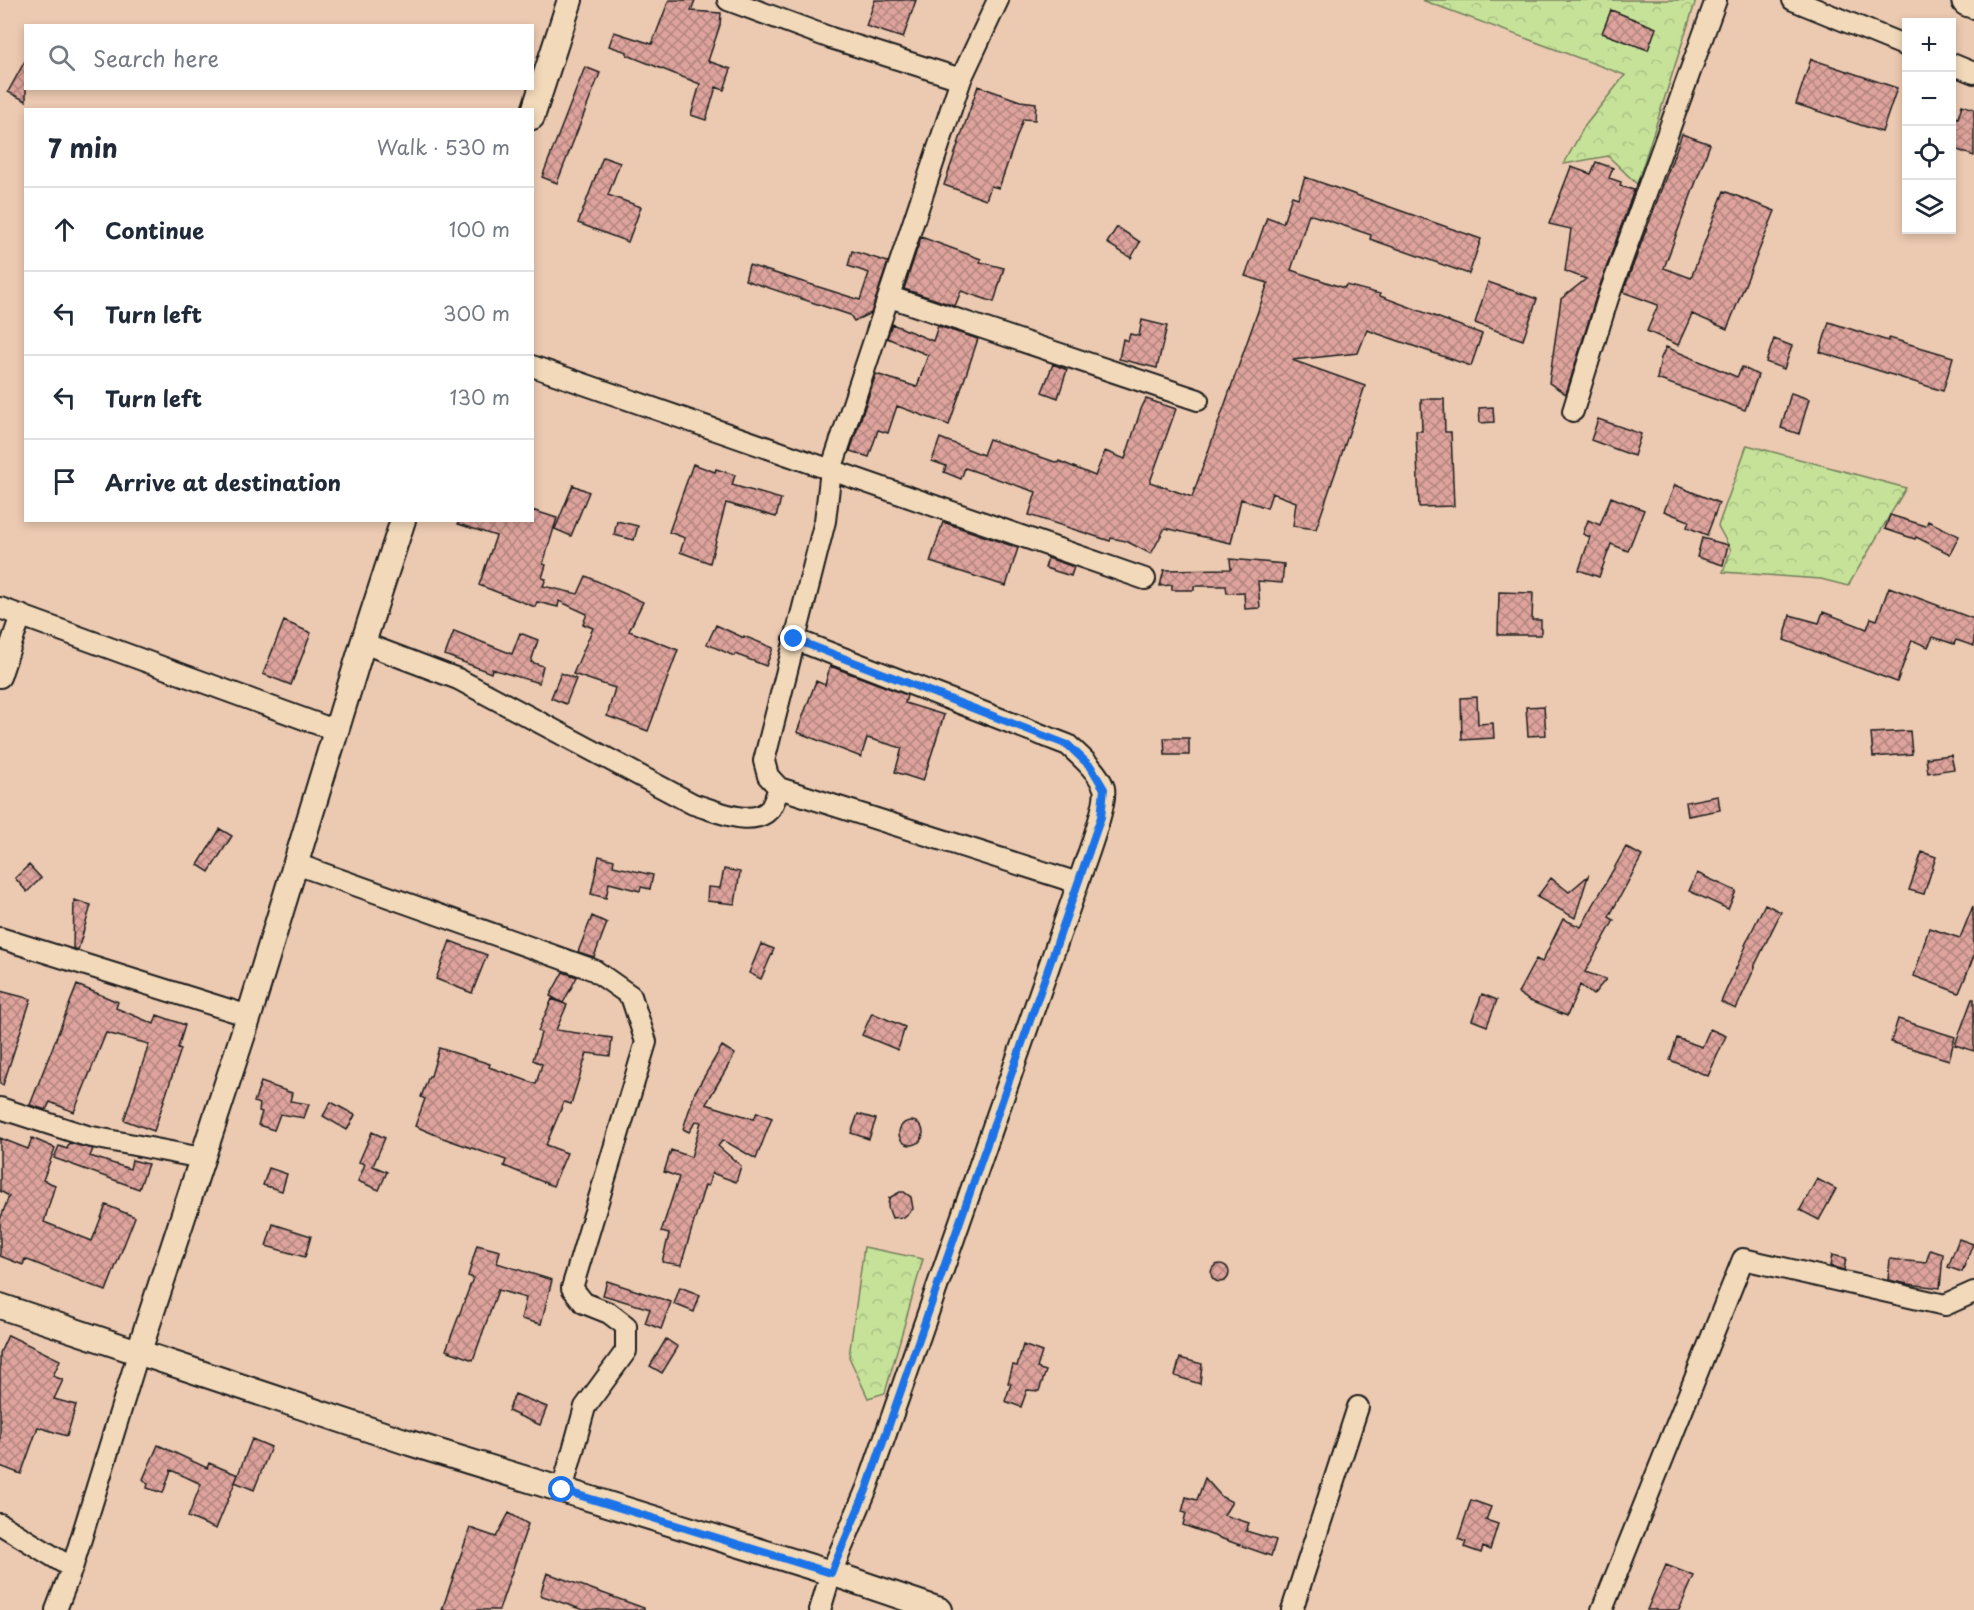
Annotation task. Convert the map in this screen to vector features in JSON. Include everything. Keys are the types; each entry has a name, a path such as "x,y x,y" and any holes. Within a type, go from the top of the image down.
{"highway":[{"path":"1968,0 1974,2"}],"street":[{"path":"534,111 570,0"},
{"path":"728,0 831,38 962,80"},
{"path":"998,0 962,80 831,470 825,521 764,761 768,776 779,789 1078,883"},
{"path":"1573,411 1608,298 1716,0"},
{"path":"1793,0 1827,7 1902,44"},
{"path":"1956,66 1974,73"},
{"path":"890,297 1198,400"},
{"path":"534,367 1145,579"},
{"path":"56,1610 72,1568 139,1351 249,1016 402,522"},
{"path":"0,608 336,731"},
{"path":"0,677 21,615"},
{"path":"794,639 1068,745 1091,767 1104,789 1101,817 867,1488 831,1573 820,1610"},
{"path":"363,643 458,679 693,804 732,816 756,818 770,809 779,789"},
{"path":"296,864 594,970 631,996 646,1042 572,1288 584,1303 609,1313 626,1326 626,1351 585,1407 562,1490"},
{"path":"0,938 249,1016"},
{"path":"0,1108 87,1136 202,1158"},
{"path":"1602,1610 1743,1259 1945,1305 1974,1292"},
{"path":"0,1306 410,1443 831,1573 940,1610"},
{"path":"1292,1610 1358,1407"},
{"path":"0,1524 72,1568"}],"green space":[{"path":"1422,0 1696,0 1637,184 1608,156 1564,164 1584,127 1625,75"},
{"path":"1747,445 1906,488 1848,586 1821,579 1723,572 1731,550 1718,526"},
{"path":"864,1247 923,1259 885,1393 868,1398 849,1357"}],"building":[{"path":"669,0 695,0 691,11 721,13 720,25 708,61 731,69 724,90 716,87 706,120 691,115 700,84 609,46 614,32 652,44"},
{"path":"875,0 916,0 903,38 866,26"},
{"path":"1611,10 1656,28 1648,50 1602,33"},
{"path":"1811,59 1897,88 1882,132 1796,104"},
{"path":"24,63 26,101 8,92"},
{"path":"585,67 600,73 557,183 542,177"},
{"path":"978,86 1020,101 1036,103 1035,120 1023,119 999,188 991,186 986,200 944,185"},
{"path":"1962,105 1974,109 1974,156 1956,149 1956,117 1958,118"},
{"path":"1682,134 1710,144 1664,268 1691,278 1724,191 1775,211 1727,329 1692,314 1678,345 1647,331 1658,305 1623,292"},
{"path":"603,157 620,163 608,195 641,207 628,242 578,223"},
{"path":"1596,162 1613,168 1609,178 1621,182 1620,186 1634,190 1597,294 1566,394 1549,383 1561,299 1586,279 1565,271 1571,229 1549,224 1571,167 1591,174"},
{"path":"1305,177 1481,239 1469,274 1370,239 1371,235 1309,214 1291,270 1344,288 1346,285 1380,294 1380,296 1482,334 1471,366 1367,330 1358,353 1292,360 1365,386 1316,529 1293,526 1296,502 1272,493 1267,508 1241,499 1231,543 1165,528 1151,554 1126,541 1111,538 1110,541 1029,515 1036,492 965,468 961,479 944,472 946,466 932,461 940,438 983,455 989,439 1058,463 1059,461 1095,476 1105,451 1125,459 1146,399 1176,409 1150,482 1192,497 1268,283 1245,276 1267,217 1283,223 1292,196 1298,198"},
{"path":"1117,227 1140,242 1131,258 1107,243"},
{"path":"921,237 981,259 980,262 1004,268 994,302 961,291 955,306 904,289"},
{"path":"852,251 888,262 871,313 854,321 850,315 745,280 749,265 860,300 869,273 848,266"},
{"path":"1488,282 1537,299 1523,340 1475,323"},
{"path":"1142,320 1167,326 1157,368 1119,359 1123,339 1128,341 1130,334 1139,336"},
{"path":"1829,322 1888,341 1889,338 1953,357 1943,391 1820,352"},
{"path":"892,324 933,341 938,326 978,339 949,425 897,406 888,433 878,430 869,457 850,451 876,374 917,387 928,355 887,338"},
{"path":"1774,339 1792,346 1784,369 1766,362"},
{"path":"1666,347 1737,377 1742,367 1758,375 1745,410 1657,379 1661,358"},
{"path":"1053,364 1067,370 1058,398 1042,392"},
{"path":"1791,393 1809,399 1799,434 1781,428"},
{"path":"1421,399 1444,399 1445,432 1451,432 1454,506 1419,507 1416,431 1422,431"},
{"path":"1493,407 1494,422 1480,423 1479,408"},
{"path":"1598,419 1641,434 1634,456 1591,440"},
{"path":"693,464 715,472 716,469 735,475 732,485 781,499 776,517 726,503 710,563 680,552 685,538 669,532"},
{"path":"573,485 589,492 571,536 555,529"},
{"path":"1675,485 1719,503 1707,535 1687,527 1689,521 1664,511"},
{"path":"1611,497 1644,510 1628,551 1611,544 1599,577 1579,570 1590,537 1583,534 1588,520 1600,525"},
{"path":"534,511 557,518 543,564 546,565 542,578 546,579 543,586 578,594 586,576 643,602 629,631 678,650 648,731 607,716 615,688 573,674 593,628 583,624 587,614 559,601 558,607 537,602 535,607 479,585 496,536 458,524 458,522 534,522"},
{"path":"1890,515 1926,526 1928,521 1959,536 1950,554 1916,537 1915,539 1885,529"},
{"path":"617,521 638,526 634,540 614,535"},
{"path":"943,522 1018,548 1006,586 930,562"},
{"path":"1702,538 1728,545 1723,565 1697,557"},
{"path":"1048,558 1074,567 1071,576 1045,568"},
{"path":"1230,559 1284,564 1282,583 1258,581 1260,608 1245,609 1244,592 1227,593 1226,586 1194,586 1194,590 1172,590 1172,585 1160,586 1164,570 1231,569"},
{"path":"1889,587 1974,619 1974,646 1956,640 1954,644 1933,637 1928,647 1912,640 1897,682 1784,640 1790,615 1819,623 1823,612 1867,629 1871,618 1877,620"},
{"path":"1499,592 1533,593 1532,620 1541,620 1541,635 1498,635"},
{"path":"284,621 311,633 291,685 263,674"},
{"path":"716,625 773,648 766,666 735,654 734,656 707,644"},
{"path":"454,631 512,654 520,633 538,640 531,662 543,666 539,683 492,669 491,673 445,655"},
{"path":"830,666 907,695 905,703 944,715 923,781 895,772 902,748 867,738 861,757 797,732 816,681 825,685"},
{"path":"561,673 576,679 566,704 551,698"},
{"path":"1477,697 1478,724 1493,723 1494,738 1462,740 1461,698"},
{"path":"1544,706 1546,735 1528,736 1526,707"},
{"path":"1910,731 1912,754 1873,757 1871,733"},
{"path":"1164,738 1189,738 1189,755 1165,755"},
{"path":"1951,755 1954,769 1928,773 1926,758"},
{"path":"1718,796 1720,810 1688,816 1686,802"},
{"path":"220,829 232,836 209,872 198,865"},
{"path":"1626,847 1642,856 1609,917 1614,920 1585,972 1606,979 1593,995 1580,985 1567,1016 1530,1001 1518,993 1536,959 1542,962 1563,919 1581,927"},
{"path":"1922,852 1936,857 1924,894 1909,890"},
{"path":"599,856 614,860 613,866 653,875 650,889 641,887 640,891 609,883 606,898 591,894"},
{"path":"29,865 41,878 27,892 15,878"},
{"path":"724,869 740,872 735,904 707,901 708,887 720,888"},
{"path":"1697,873 1736,891 1728,909 1689,891"},
{"path":"1588,876 1575,918 1537,897 1551,878 1569,892"},
{"path":"74,900 91,905 78,950 73,948"},
{"path":"1765,904 1781,912 1736,1009 1721,1002"},
{"path":"1973,906 1974,956 1959,993 1914,976 1929,928 1960,938"},
{"path":"592,916 607,923 594,957 578,952"},
{"path":"450,941 487,955 472,993 436,979"},
{"path":"761,944 774,949 761,979 749,973"},
{"path":"563,972 577,977 563,1003 550,996"},
{"path":"77,985 118,1002 116,1008 154,1024 157,1015 185,1025 178,1048 181,1049 154,1131 124,1120 149,1044 106,1033 74,1112 50,1102 46,1110 30,1105"},
{"path":"0,991 31,999 3,1085 0,1084"},
{"path":"1482,994 1497,1000 1487,1026 1472,1020"},
{"path":"552,999 567,1005 556,1030 612,1038 610,1056 587,1053 571,1104 564,1102 546,1145 567,1153 553,1186 504,1166 506,1160 415,1126 425,1099 421,1097 429,1076 431,1076 439,1048 490,1064 489,1067 536,1084 542,1064 533,1060 541,1033 538,1031"},
{"path":"1972,999 1974,999 1974,1051 1955,1045"},
{"path":"872,1013 905,1027 898,1050 862,1035"},
{"path":"1898,1019 1955,1037 1949,1060 1891,1042"},
{"path":"1710,1029 1726,1036 1708,1076 1670,1060 1677,1038 1702,1047"},
{"path":"722,1046 735,1054 706,1104 754,1119 757,1112 772,1118 756,1159 723,1140 718,1146 741,1166 736,1182 712,1173 708,1186 705,1185 681,1265 662,1262 669,1234 661,1232 679,1177 664,1172 671,1150 691,1157 701,1122 696,1121 689,1132 683,1129 695,1092"},
{"path":"261,1082 292,1093 290,1101 309,1104 304,1118 280,1114 274,1130 258,1125 262,1112 259,1111 260,1104 254,1102"},
{"path":"331,1102 355,1115 347,1130 323,1116"},
{"path":"858,1114 876,1119 869,1139 851,1133"},
{"path":"911,1121 916,1122 922,1128 922,1138 916,1144 911,1145 906,1144 900,1138 899,1133 900,1128 906,1122"},
{"path":"372,1132 385,1138 373,1166 387,1172 379,1190 358,1181 365,1164 359,1162"},
{"path":"0,1138 28,1149 32,1138 55,1148 43,1180 55,1185 44,1222 92,1241 106,1205 135,1217 106,1291 25,1259 23,1265 0,1256 0,1220 9,1196 0,1191"},
{"path":"69,1143 93,1149 90,1156 130,1169 132,1160 148,1164 139,1189 54,1158 59,1146 67,1149"},
{"path":"269,1168 287,1174 282,1191 263,1185"},
{"path":"1817,1179 1836,1189 1819,1220 1800,1210"},
{"path":"900,1192 911,1197 913,1209 904,1217 892,1218 888,1207 889,1198"},
{"path":"273,1224 311,1236 305,1257 266,1246"},
{"path":"1959,1239 1973,1244 1962,1272 1948,1267"},
{"path":"477,1245 500,1251 497,1263 552,1280 541,1324 521,1319 526,1298 498,1290 473,1360 446,1350 473,1278 468,1276"},
{"path":"1930,1250 1943,1254 1940,1288 1888,1280 1890,1259 1926,1263"},
{"path":"1832,1255 1846,1258 1844,1270 1830,1266"},
{"path":"1220,1264 1226,1267 1229,1273 1226,1279 1220,1282 1214,1279 1211,1273 1214,1267"},
{"path":"607,1281 671,1302 661,1329 645,1323 650,1309 603,1295"},
{"path":"680,1287 700,1295 694,1312 674,1304"},
{"path":"8,1335 60,1360 53,1376 63,1380 54,1399 76,1405 67,1436 38,1427 21,1474 0,1466 0,1353"},
{"path":"666,1339 678,1347 662,1373 650,1366"},
{"path":"1023,1345 1042,1352 1037,1368 1046,1371 1039,1391 1027,1390 1021,1407 1005,1401 1011,1384 1008,1383 1013,1365 1017,1366"},
{"path":"1180,1358 1202,1364 1200,1384 1175,1376"},
{"path":"515,1394 547,1407 540,1425 508,1411"},
{"path":"252,1439 271,1447 254,1490 235,1482"},
{"path":"158,1445 207,1468 209,1463 238,1475 216,1529 188,1517 201,1484 171,1470 163,1493 147,1488 148,1484 143,1479"},
{"path":"1205,1478 1222,1497 1232,1502 1224,1515 1249,1523 1246,1531 1276,1540 1271,1556 1183,1525 1186,1513 1182,1512 1186,1497 1197,1500"},
{"path":"1471,1500 1491,1507 1486,1520 1498,1524 1490,1550 1483,1547 1481,1553 1464,1547 1466,1542 1458,1539"},
{"path":"509,1513 528,1524 499,1610 442,1610 470,1528 496,1537"},
{"path":"1666,1565 1694,1576 1679,1610 1647,1610"},
{"path":"547,1573 644,1608 644,1610 583,1610 540,1595"}],"route":[{"path":"562,1490 831,1573 867,1488 1101,817 1104,789 1091,767 1068,745 794,639"}]}
